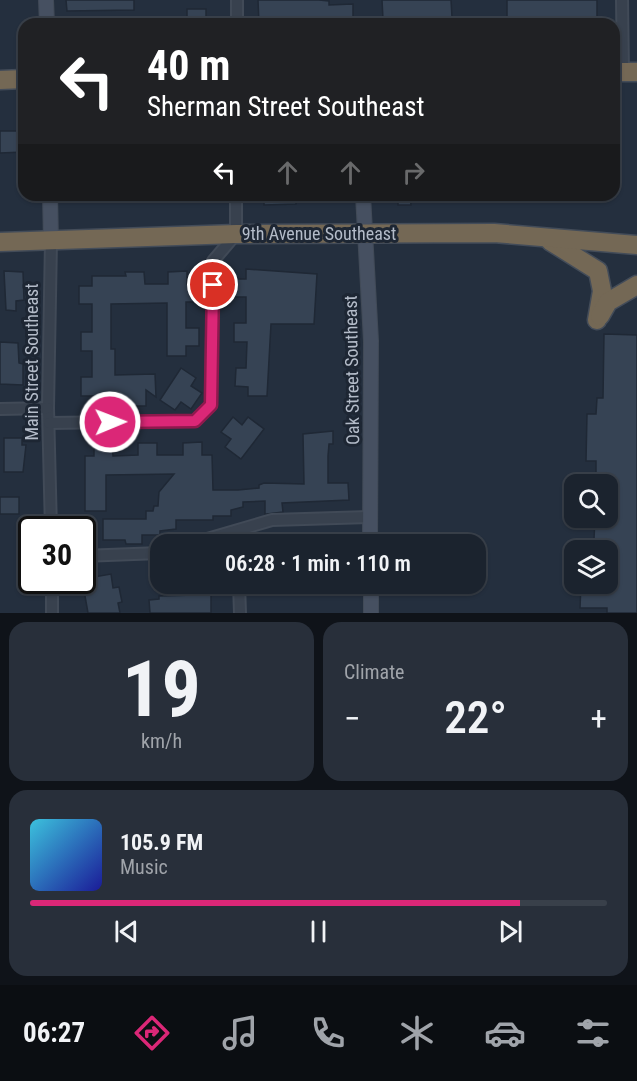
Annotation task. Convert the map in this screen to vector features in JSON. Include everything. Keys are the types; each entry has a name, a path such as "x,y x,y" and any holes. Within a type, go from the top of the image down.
{"highway":[{"path":"0,80 18,79"},
{"name":"9th Avenue Southeast","path":"0,242 236,234 494,233 637,245"},
{"path":"544,237 598,271 602,291 597,320 608,302 637,285"}],"street":[{"path":"46,0 47,18"},
{"path":"237,0 237,18"},
{"path":"622,0 624,72"},
{"name":"Main Street Southeast","path":"50,201 48,408 51,516"},
{"path":"49,423 195,421 211,405 213,261 236,234 236,201"},
{"name":"Oak Street Southeast","path":"363,201 371,341 370,534"},
{"path":"0,409 48,408"},
{"path":"225,534 272,520 369,517"},
{"path":"96,555 150,553"},
{"path":"52,594 52,613"},
{"path":"239,594 240,613"},
{"path":"371,594 371,613"}],"building":[{"path":"66,0 134,0 134,10 67,11"},
{"path":"258,0 319,0 329,1 329,5 353,4 353,18 259,18"},
{"path":"382,0 451,0 452,17 383,18"},
{"path":"507,0 597,0 597,18 507,18"},
{"path":"187,9 206,9 206,18 187,18"},
{"path":"0,131 18,131 18,152 0,153"},
{"path":"264,201 296,201 296,204 264,205"},
{"path":"398,201 411,201 411,205 398,205"},
{"path":"246,269 317,274 314,324 271,324 267,396 248,396 248,387 235,386 236,368 246,368 247,342 234,342 234,323 246,323 246,297 233,297 233,279 246,279"},
{"path":"4,271 23,272 24,300 16,301 16,311 6,310"},
{"path":"187,271 187,284 197,284 197,302 186,302 186,328 199,328 199,346 186,346 186,356 167,356 167,303 111,304 111,349 115,349 115,375 155,374 156,397 146,390 146,406 128,406 93,405 93,396 81,396 81,377 92,377 92,351 81,351 81,332 92,332 92,304 79,304 79,286 92,286 92,276 126,276 125,272 144,272 145,284 168,284 168,272"},
{"path":"604,334 637,335 637,613 607,613 607,608 580,608 581,594 618,594 618,540 594,539 595,528 618,528 618,474 596,474 596,461 586,461 587,414 596,414 597,398 603,398"},
{"path":"0,342 18,343 19,363 23,364 23,385 0,384"},
{"path":"181,368 196,378 191,386 202,393 191,409 181,402 175,410 160,400"},
{"path":"233,417 242,425 248,417 264,429 241,459 225,447 231,439 221,432"},
{"path":"333,431 333,444 329,444 328,483 348,483 349,500 282,503 283,512 267,514 265,514 265,501 243,502 243,507 231,510 231,516 213,516 213,520 176,520 176,529 160,531 160,534 142,535 142,544 126,544 125,540 103,540 103,519 146,519 146,511 153,511 154,506 158,506 159,492 174,474 106,475 106,511 85,511 85,456 94,456 94,444 112,444 113,456 138,455 138,443 157,443 157,455 183,455 183,443 202,442 202,455 212,455 213,490 238,490 259,488 259,485 264,483 304,484 303,434"},
{"path":"4,438 22,438 22,445 26,445 23,472 4,472"},
{"path":"0,497 19,497 19,514 0,514"},
{"path":"111,574 113,588 119,587 122,602 118,603 120,613 88,613 85,594 96,594 96,577"},
{"path":"211,594 211,613 150,613 149,600 159,599 159,596"}],"route":[{"path":"110,422 195,421 211,405 213,285"}]}
